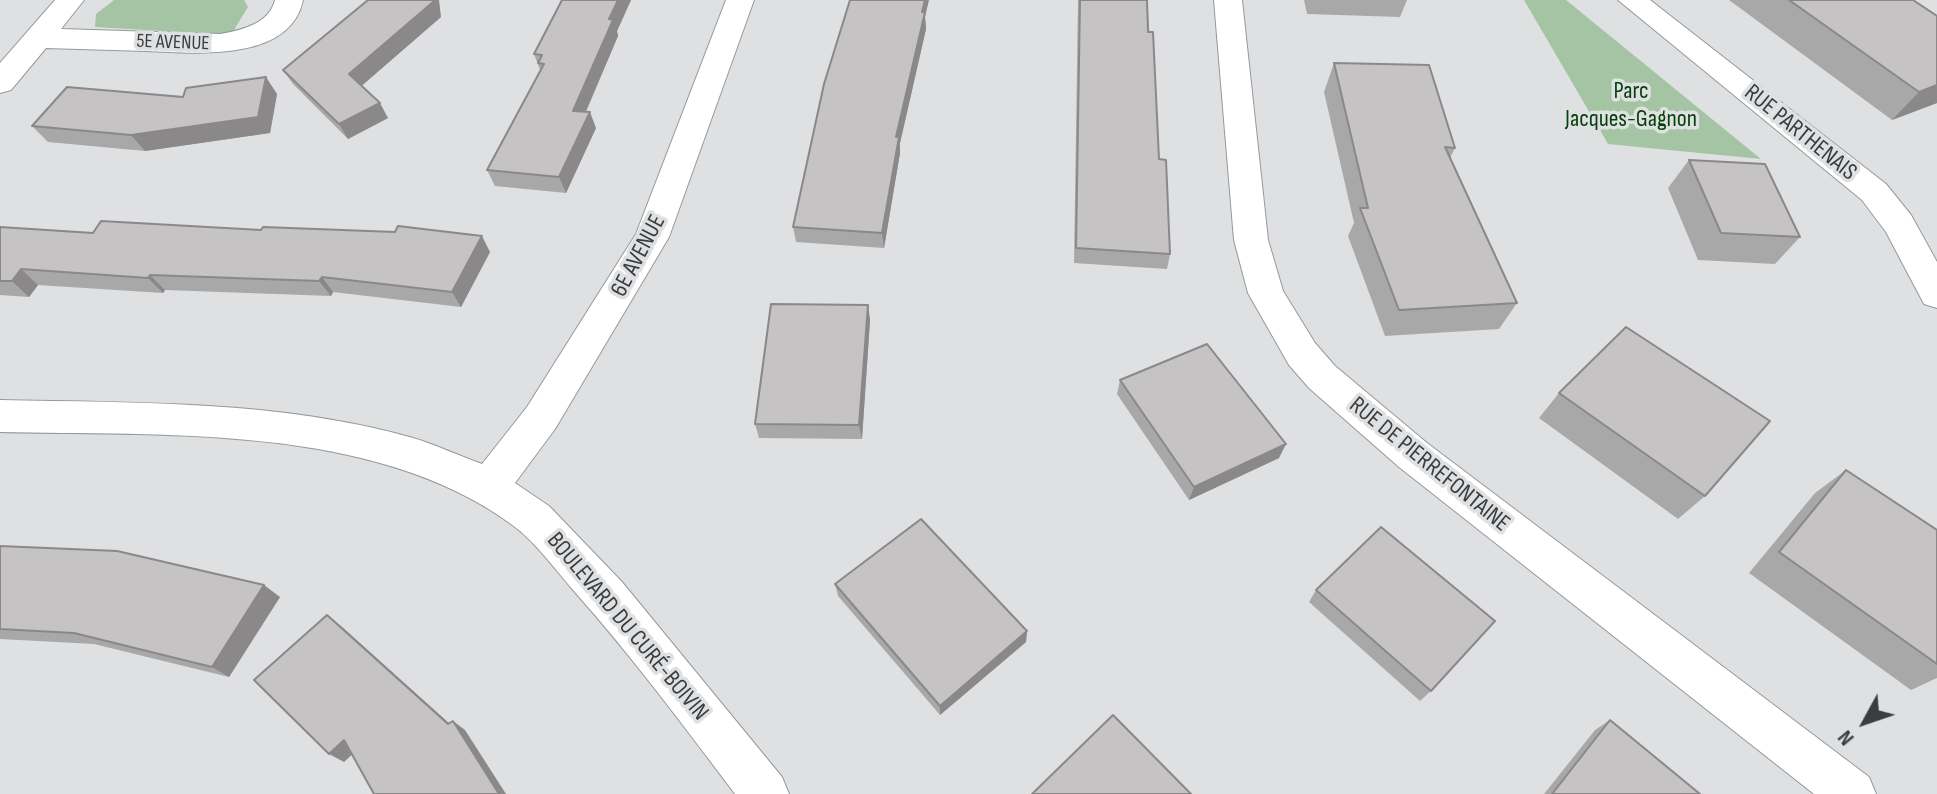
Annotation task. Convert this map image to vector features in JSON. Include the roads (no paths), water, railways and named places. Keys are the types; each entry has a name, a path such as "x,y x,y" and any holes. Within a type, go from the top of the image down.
{"street":[{"path":"0,83 70,0"},
{"name":"5E AVENUE","path":"38,38 220,44 249,37 277,22 285,14 289,0"},
{"name":"6E AVENUE","path":"489,486 541,418 652,237 740,0"},
{"name":"RUE DE PIERREFONTAINE","path":"1228,0 1251,240 1266,293 1302,354 1347,400 1413,455 1852,794"},
{"name":"RUE PARTHENAIS","path":"1632,0 1874,192 1899,224 1937,294"},
{"name":"BOULEVARD DU CURÉ-BOIVIN","path":"0,416 188,422 275,429 414,455 457,470 489,486 528,513 607,596 765,794"}],"park label":[{"name":"Parc Jacques-Gagnon","path":"1631,106"}]}
